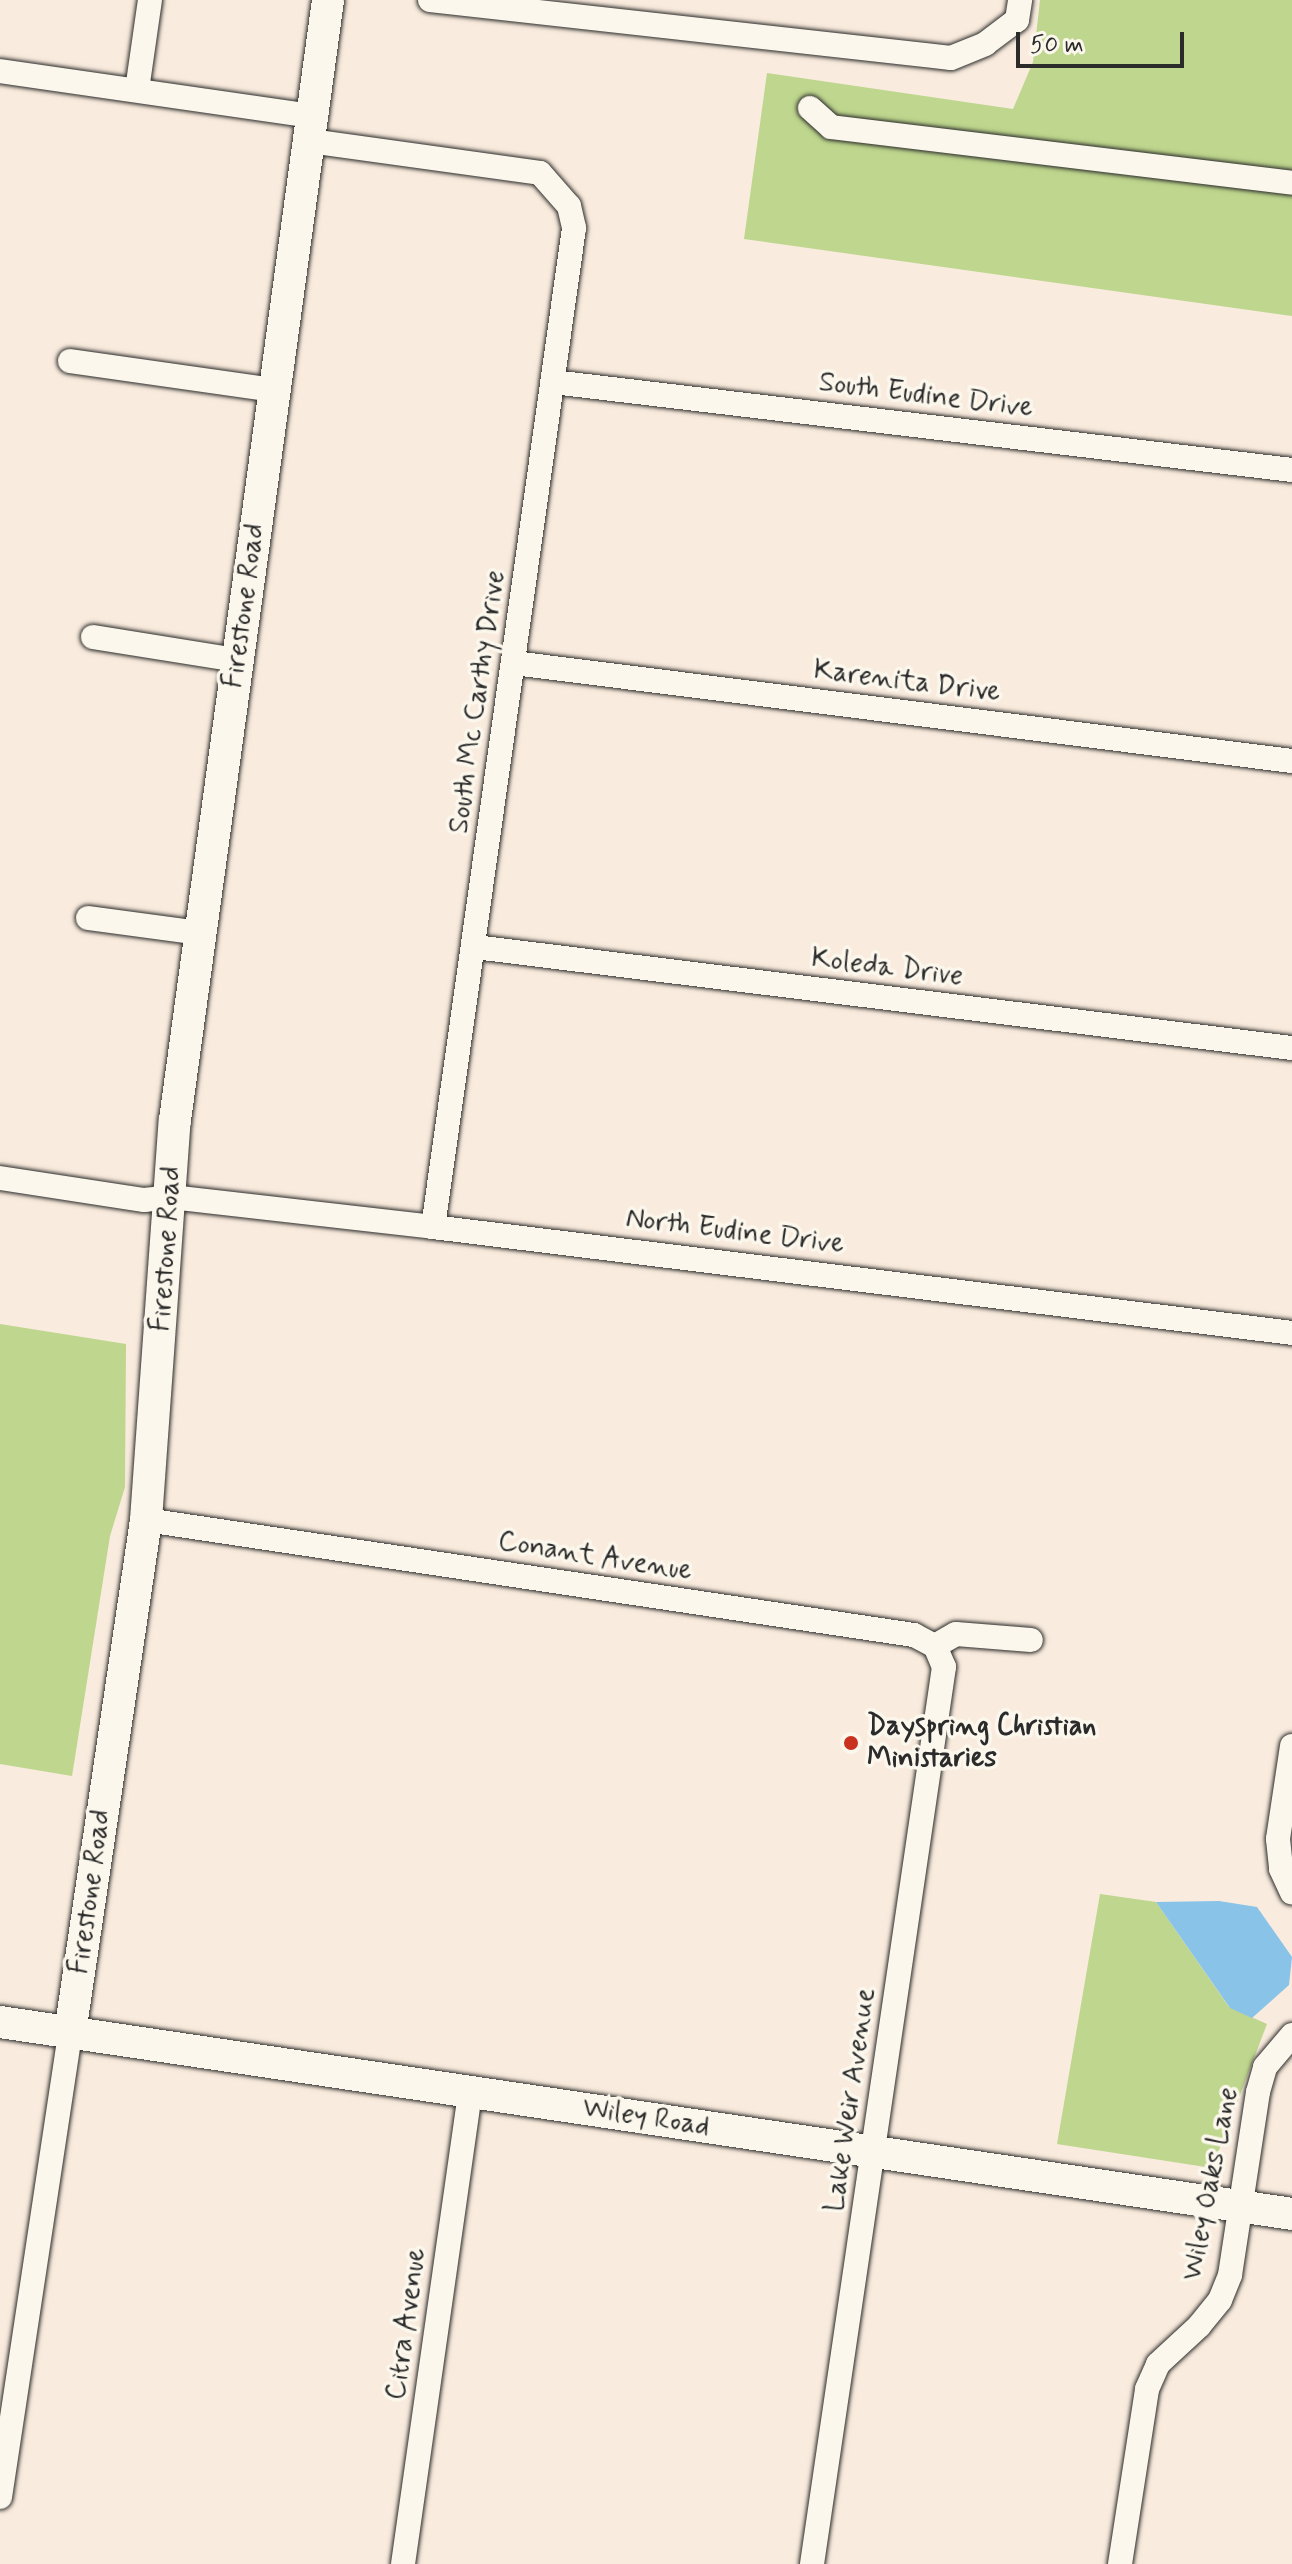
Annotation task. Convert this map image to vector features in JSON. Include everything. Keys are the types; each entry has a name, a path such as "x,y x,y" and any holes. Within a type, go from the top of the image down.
{"street":[{"path":"137,90 150,0"},
{"name":"Firestone Road","path":"0,2497 146,1520 175,1120 328,0"},
{"path":"430,0 951,58 985,44 1017,20 1020,0"},
{"path":"0,71 137,90 311,129"},
{"path":"810,108 831,127 1292,183"},
{"name":"South Mc Carthy Drive","path":"311,129 540,173 557,188 569,206 574,228 475,947 433,1227"},
{"path":"70,361 275,390"},
{"name":"South Eudine Drive","path":"553,382 1292,470"},
{"path":"93,637 237,660"},
{"name":"Karenita Drive","path":"514,663 1292,761"},
{"path":"88,918 200,933"},
{"name":"Koleda Drive","path":"475,947 1292,1048"},
{"name":"North Eudine Drive","path":"0,1178 144,1200 171,1197 433,1227 1292,1333"},
{"name":"Conant Avenue","path":"146,1520 914,1635 935,1646"},
{"path":"935,1646 956,1634 1031,1640"},
{"name":"Lake Weir Avenue","path":"812,2564 944,1667 935,1646"},
{"path":"1292,1746 1278,1839 1281,1869 1292,1893"},
{"name":"Wiley Road","path":"0,2022 1292,2214"},
{"name":"Wiley Oaks Lane","path":"1120,2564 1147,2389 1158,2364 1220,2300 1230,2275 1265,2067 1292,2035"},
{"name":"Citra Avenue","path":"403,2564 470,2091"}],"green space":[{"path":"1040,0 1292,0 1292,316 744,239 767,73 1013,109 1033,62"},
{"path":"0,1324 126,1344 125,1487 110,1536 72,1776 0,1764"},
{"path":"1100,1894 1156,1902 1229,2007 1267,2024 1212,2168 1057,2144"}],"water":[{"path":"1219,1901 1257,1907 1292,1957 1289,1985 1252,2018 1230,2008 1156,1902"}],"place":[{"name":"Dayspring Christian Ministaries","path":"851,1743"}]}
